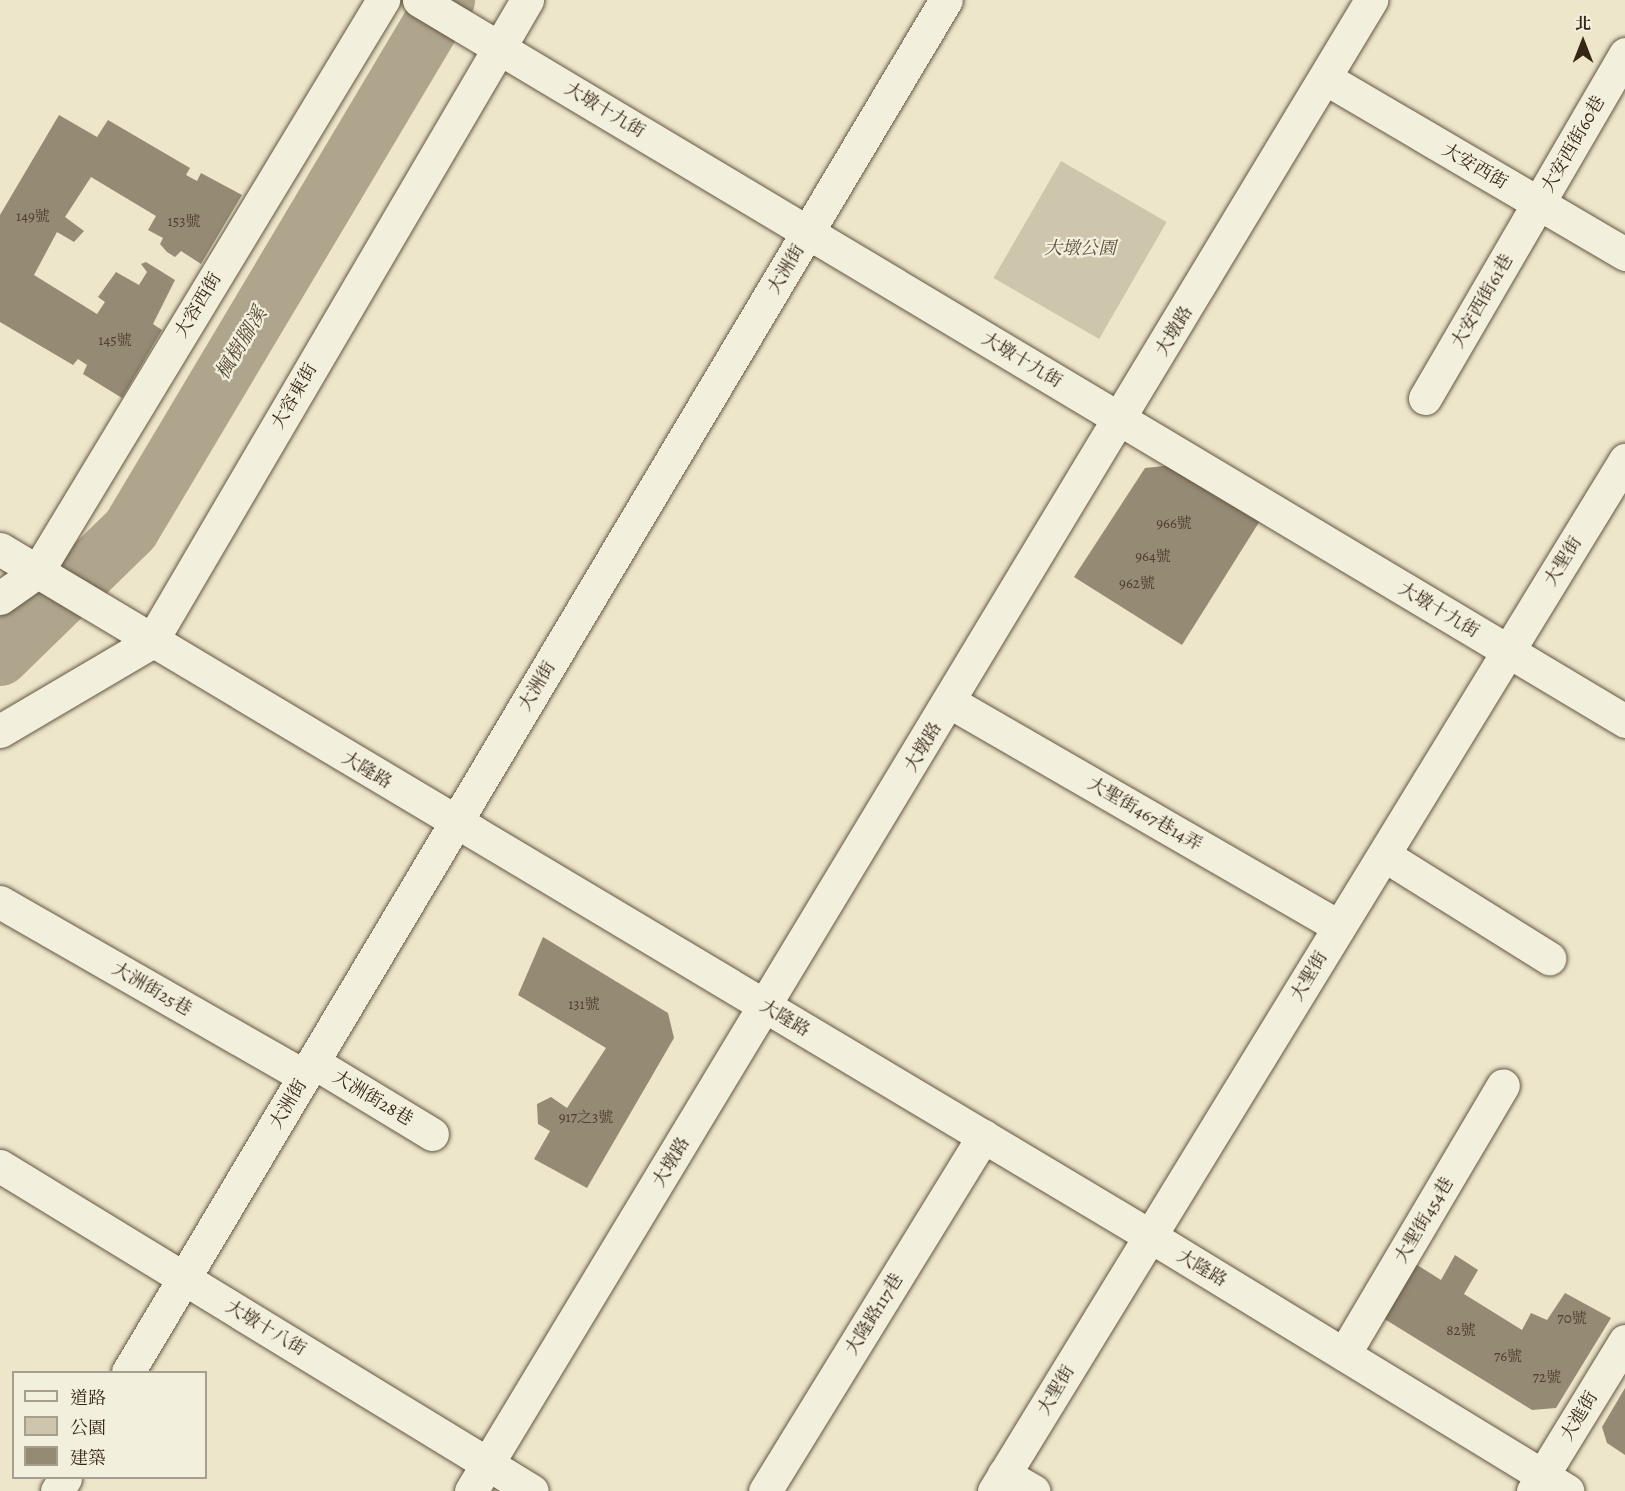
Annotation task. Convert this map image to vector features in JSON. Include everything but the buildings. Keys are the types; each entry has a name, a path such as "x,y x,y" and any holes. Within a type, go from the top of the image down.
{"street":[{"name":"大容西街","path":"0,598 37,572 383,0"},
{"name":"大墩十九街","path":"419,0 1625,721"},
{"name":"大容東街","path":"0,731 151,642 527,0"},
{"name":"大洲街","path":"129,1371 946,0"},
{"name":"大墩路","path":"479,1477 1121,420 1371,0"},
{"name":"大安西街60巷","path":"1539,204 1625,54"},
{"name":"大安西街","path":"1325,78 1625,254"},
{"name":"大安西街61巷","path":"1425,398 1539,204"},
{"name":"大聖街","path":"999,1482 1625,460"},
{"name":"大隆路","path":"0,549 151,642 1150,1236 1344,1354 1548,1486"},
{"name":"大聖街467巷14弄","path":"950,702 1339,927"},
{"path":"1384,855 1550,958"},
{"name":"大洲街25巷","path":"0,902 309,1069"},
{"name":"大洲街28巷","path":"309,1069 432,1134"},
{"name":"大聖街454巷","path":"1344,1354 1503,1085"},
{"name":"大隆路117巷","path":"765,1491 983,1136"},
{"name":"大墩十八街","path":"0,1166 184,1278 479,1477 532,1491"},
{"name":"大進街","path":"1548,1486 1625,1341"},
{"path":"999,1482 1033,1491"}],"green space":[{"name":"大墩公園","path":"1061,161 1167,222 1099,339 994,278"}],"waterway":[{"name":"楓樹腳溪","path":"0,657 131,529 446,0"}]}
